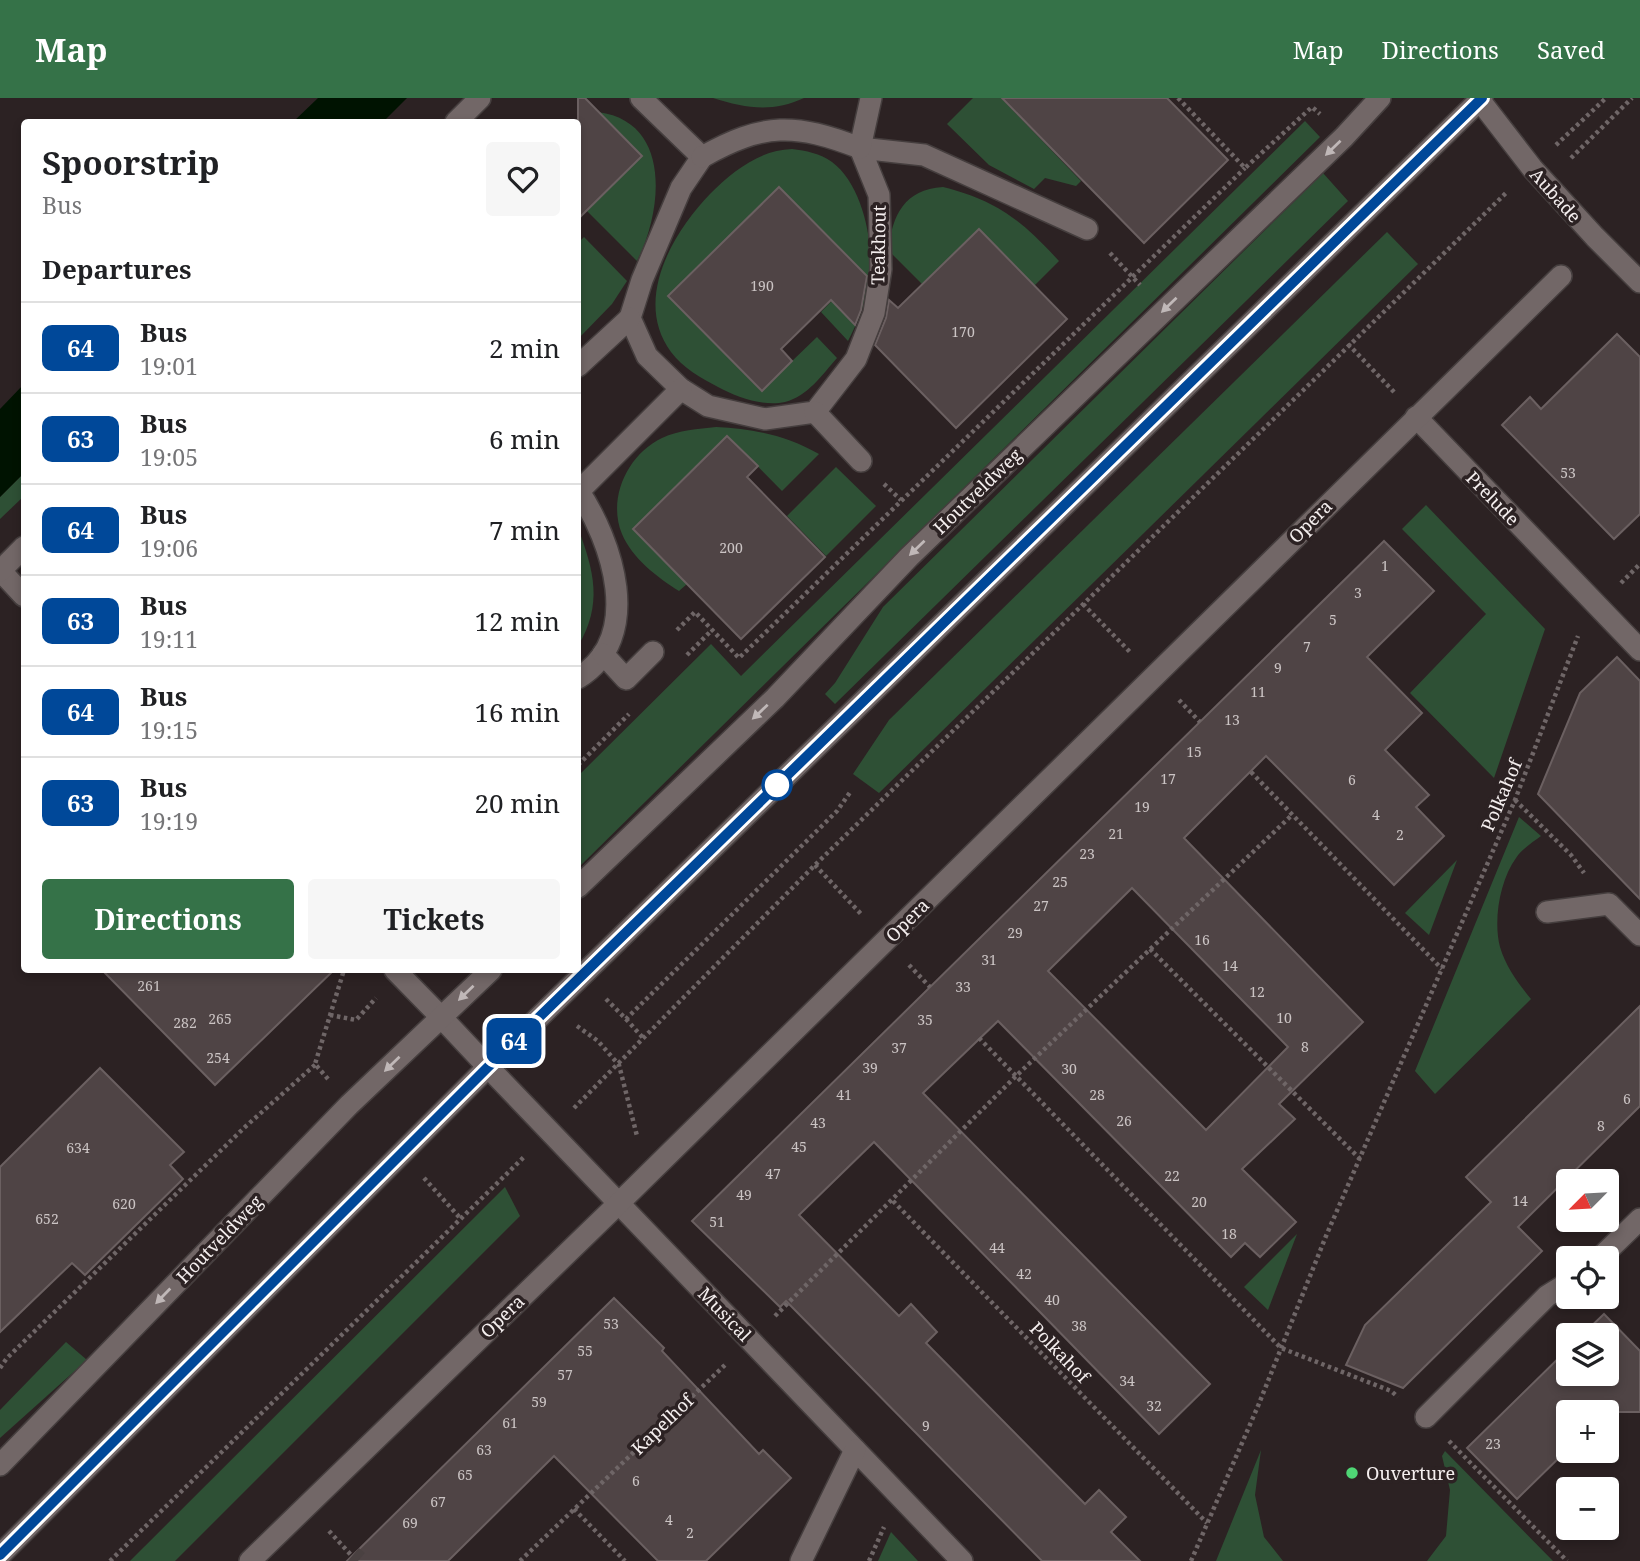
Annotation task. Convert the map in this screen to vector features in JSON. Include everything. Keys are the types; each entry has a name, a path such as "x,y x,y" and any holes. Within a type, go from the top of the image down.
{"street":[{"path":"459,119 480,98"},
{"path":"641,98 702,157"},
{"path":"860,148 871,98"},
{"name":"Houtveldweg","path":"581,884 775,698 918,548 1344,137 1380,98"},
{"path":"0,1555 550,1006 1480,99"},
{"name":"Aubade","path":"1480,99 1538,176 1640,282"},
{"path":"581,363 630,318 642,280 681,188 702,157 727,143 755,133 788,128 826,135 860,148 924,155 1087,229"},
{"name":"Teakhout","path":"814,412 856,359 876,302 881,269 879,195 860,148"},
{"name":"Opera","path":"250,1561 619,1203 1561,276"},
{"path":"630,318 647,356 681,389 708,406 765,419 814,412 861,461"},
{"path":"581,487 681,389"},
{"name":"Prelude","path":"1416,417 1640,650"},
{"path":"581,494 592,510 616,575 618,597 615,618 603,654 581,675"},
{"path":"21,550 0,570 21,593"},
{"path":"603,654 626,680 653,652"},
{"path":"1547,912 1609,904 1640,935"},
{"path":"399,973 488,1067"},
{"name":"Houtveldweg","path":"0,1465 349,1105 488,973"},
{"name":"Musical","path":"488,1067 962,1561"},
{"path":"1612,1246 1640,1219"},
{"path":"1426,1417 1547,1296 1556,1290"},
{"path":"801,1561 855,1450"}],"path":[{"path":"1178,98 1245,168"},
{"path":"1538,176 1606,98"},
{"path":"110,1561 619,1065 815,865 1348,344 1538,176 1632,98"},
{"path":"687,621 695,612 739,658 1245,168 1312,107 1344,137"},
{"path":"1348,344 1416,417"},
{"path":"891,490 901,500"},
{"path":"1083,604 1153,676"},
{"name":"Polkahof","path":"1191,1561 1326,1236 1515,800 1580,630"},
{"path":"1251,772 1442,969"},
{"path":"626,1019 838,811 851,790"},
{"path":"1515,800 1571,855 1609,904"},
{"name":"Kapelhof","path":"520,1561 751,1340 1016,1076 1292,815"},
{"path":"815,865 887,940"},
{"path":"1150,949 1360,1159"},
{"path":"330,1015 356,1020 395,973"},
{"path":"581,976 644,1039"},
{"path":"550,1006 598,1041 619,1065 646,1175"},
{"path":"979,1038 1281,1348 1391,1391 1426,1417 1567,1561"},
{"path":"0,1368 7,1358 245,1127 316,1064"},
{"name":"Polkahof","path":"893,1201 1207,1522"},
{"path":"574,1508 625,1561"}],"green space":[{"path":"713,98 804,98 781,106 758,107"},
{"path":"973,98 1001,98 1081,181 1076,186 1045,178 1034,189 989,165 947,124"},
{"path":"598,112 622,119 639,133 650,151 655,172 655,195 646,241 637,261 587,211 641,156"},
{"path":"1305,121 1320,137 581,865 581,773 711,644 741,676"},
{"path":"792,149 818,154 843,172 859,200 864,217 870,250 869,281 861,312 848,341 821,312 861,271 779,187 668,296 761,391 817,337 837,358 801,395 785,402 768,403 725,391 693,372 676,358 660,332 656,311 657,290 662,268 671,248 710,194 727,178 757,158 768,153"},
{"path":"1323,173 1348,201 835,704 825,694 835,683 883,607"},
{"path":"943,187 979,199 1007,214 1033,234 1059,261 1034,286 978,230 922,284 888,250 890,237 897,215 910,199 930,189"},
{"path":"1387,232 1418,264 879,793 853,774 889,720"},
{"path":"584,237 627,281 612,304 581,336 581,240"},
{"path":"716,427 769,434 819,454 782,491 728,436 633,529 687,584 679,591 646,567 626,543 618,520 619,492 630,466 650,445 675,433"},
{"path":"836,467 876,506 826,556 787,516"},
{"path":"21,476 21,499 0,519 0,497"},
{"path":"1426,505 1545,629 1494,778 1410,693 1486,614 1402,529"},
{"path":"581,537 592,573 593,587 591,616 581,640"},
{"path":"1519,817 1541,836 1518,855 1510,867 1499,901 1497,925 1500,947 1509,968 1531,999 1435,1094 1415,1071"},
{"path":"1457,860 1429,935 1405,913"},
{"path":"505,1187 520,1216 175,1561 130,1561"},
{"path":"1297,1234 1268,1310 1244,1287"},
{"path":"66,1342 87,1360 0,1438 0,1410"},
{"path":"1261,1450 1255,1495 1264,1537 1283,1561 1216,1561"},
{"path":"1445,1451 1553,1561 1427,1561 1446,1536 1450,1490 1442,1456"},
{"path":"891,1532 918,1561 878,1561"}],"shaded area":[{"path":"318,98 407,98 386,119 296,119"},
{"path":"21,387 21,476 0,497 0,409"}],"building":[{"path":"578,98 585,98 642,156 581,216 581,119 578,119"},
{"path":"1002,98 1167,98 1228,160 1144,243"},
{"path":"779,187 867,276 861,310 855,325 831,300 781,349 792,361 762,391 668,296"},
{"path":"979,229 1067,319 956,428 875,345 886,318 889,300 898,308"},
{"path":"1617,334 1640,357 1640,514 1614,539 1502,425 1530,397 1541,409"},
{"path":"727,436 758,466 747,477 825,557 741,639 633,529"},
{"path":"1384,541 1434,591 1367,657 1422,713 1385,750 1429,795 1416,807 1444,836 1394,885 1266,756 1184,838 1363,1022 1279,1104 1295,1119 1242,1169 1296,1222 1260,1257 1245,1243 1231,1257 998,1021 923,1093 1210,1384 1159,1434 874,1142 799,1215 899,1316 911,1304 937,1332 926,1343 1085,1504 1099,1490 1126,1517 1111,1532 1140,1561 1042,1561 786,1301 780,1307 692,1221","holes":["1132,888 1288,1047 1206,1130 1048,971"]},
{"path":"1617,657 1640,681 1640,899 1538,794 1580,693"},
{"path":"105,973 331,973 215,1085"},
{"path":"1640,1006 1640,1106 1576,1169 1556,1169 1556,1189 1518,1227 1542,1251 1403,1388 1346,1365 1365,1325 1491,1202 1466,1177"},
{"path":"100,1068 184,1152 170,1165 183,1179 85,1275 72,1263 0,1332 0,1167"},
{"path":"614,1298 664,1348 662,1351 759,1454 763,1450 791,1478 706,1561 658,1561 554,1456 448,1561 347,1561"},
{"path":"1604,1314 1613,1323 1595,1323"},
{"path":"1619,1329 1640,1351 1640,1412 1619,1412 1619,1400 1556,1400 1556,1461 1517,1499 1467,1448 1556,1361 1556,1386 1619,1386"}],"tunnel":[{"path":"352,1556 358,1561"}],"bus line":[{"name":"64","path":"0,1555 488,1067 1482,98"}],"place":[{"name":"Ouverture","path":"1352,1473"}]}
